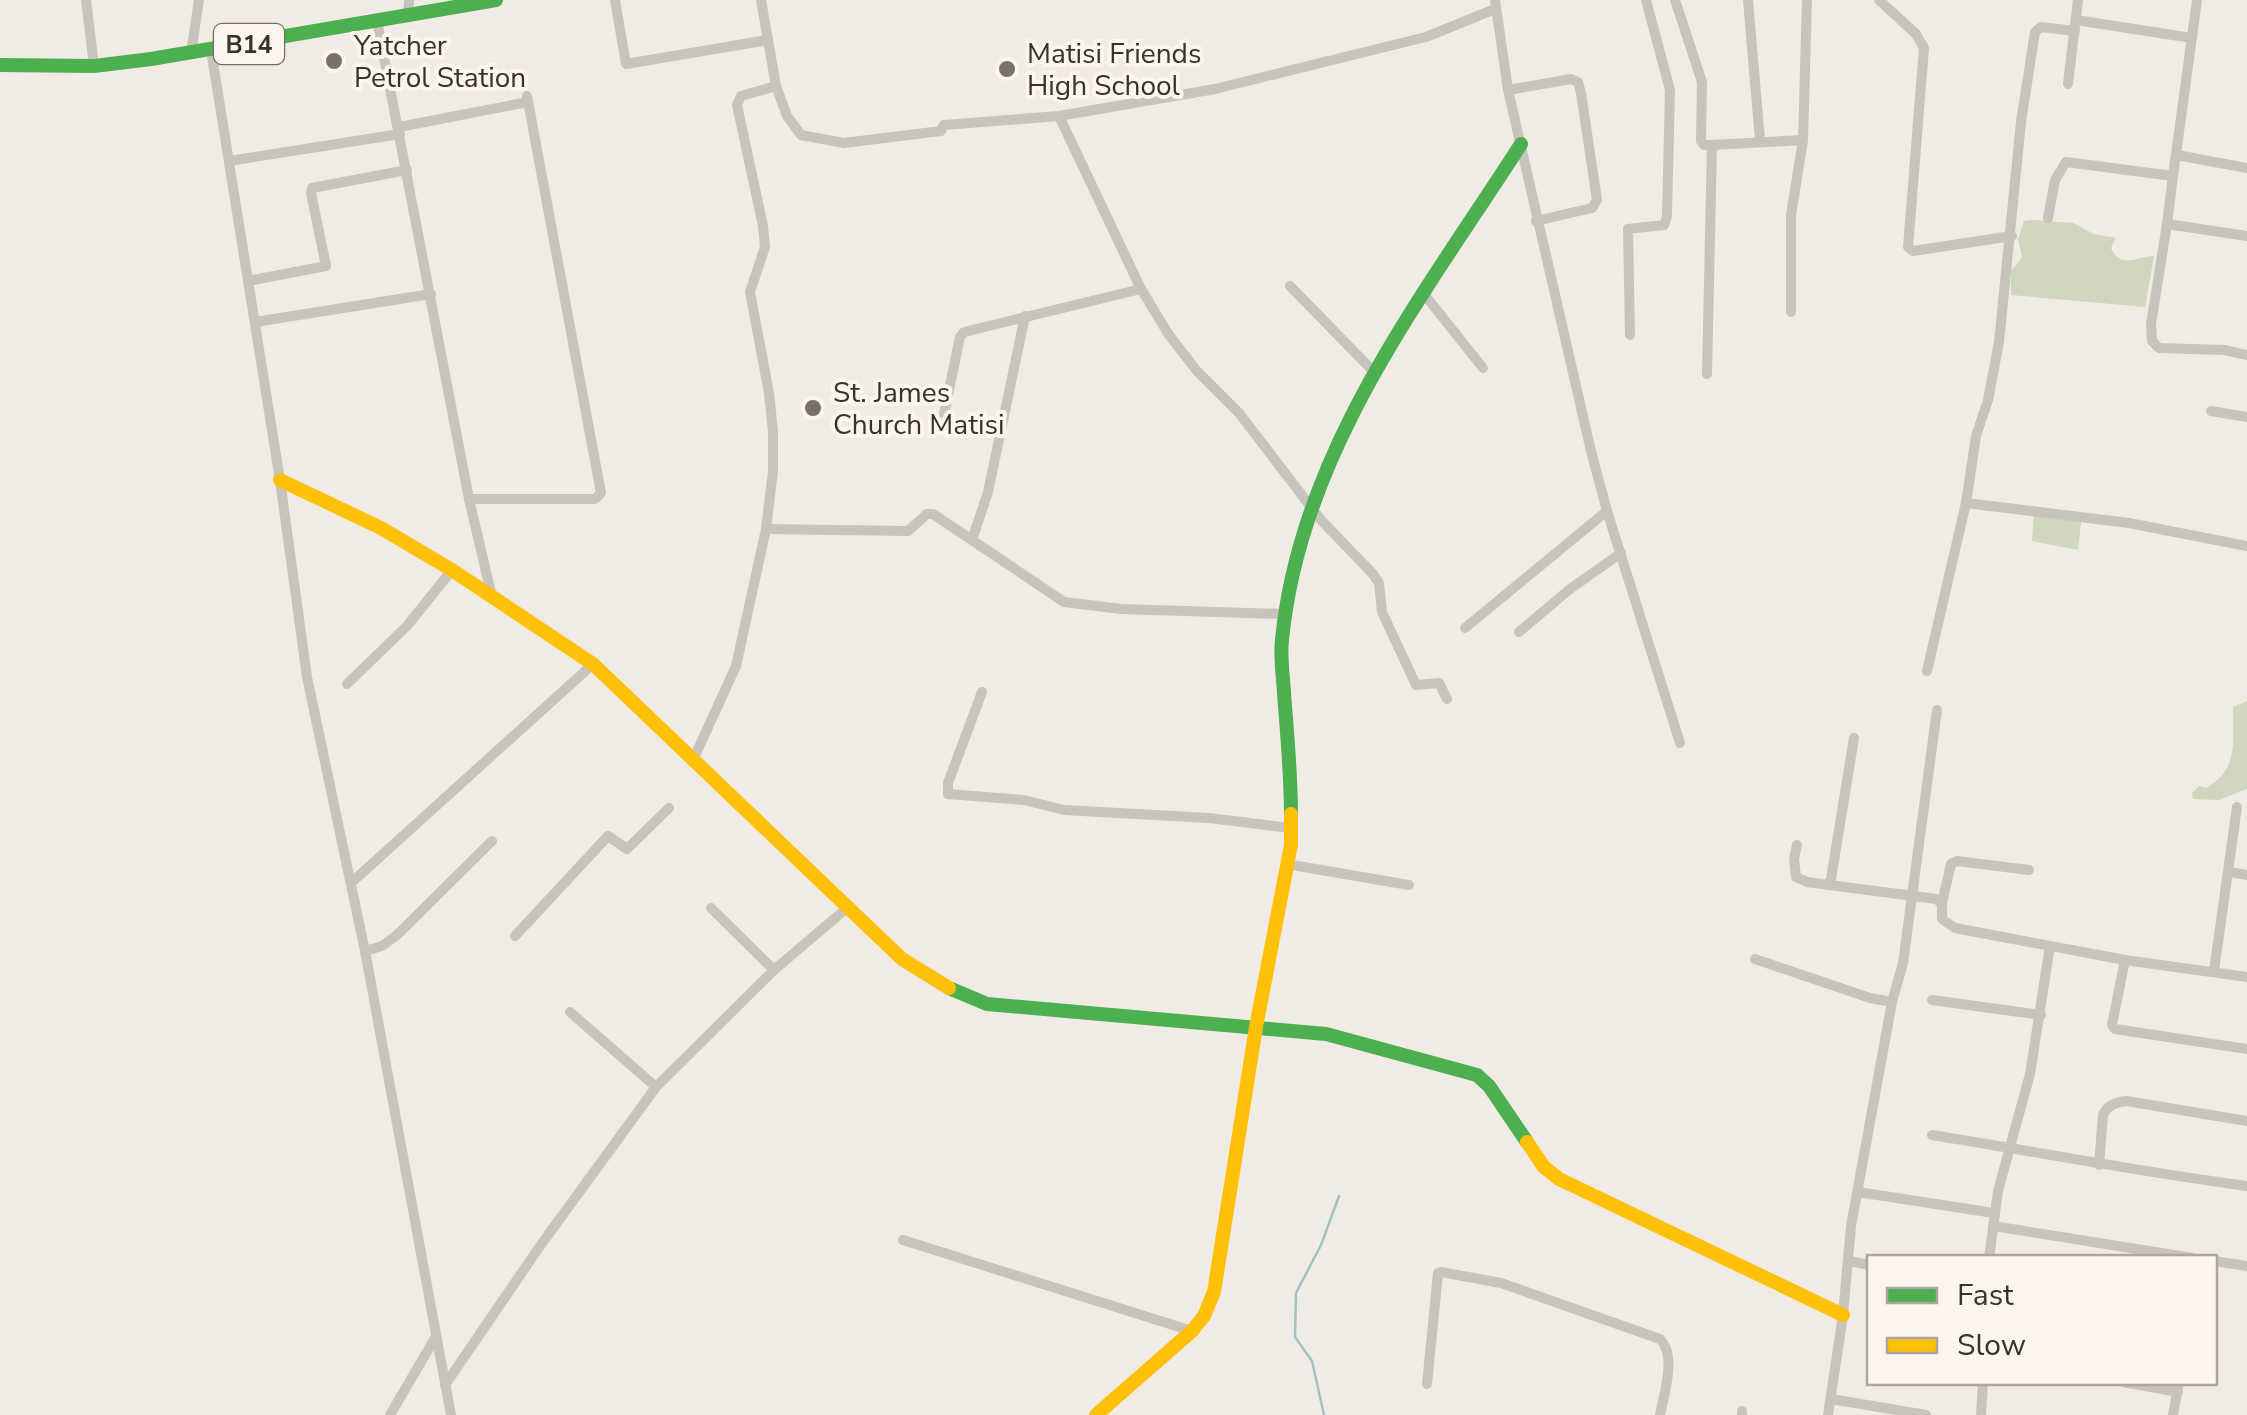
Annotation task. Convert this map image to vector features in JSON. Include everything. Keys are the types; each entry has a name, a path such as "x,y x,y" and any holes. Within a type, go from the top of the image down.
{"main road":[{"name":"B14","path":"0,65 94,66 377,22 408,8 496,0"},
{"path":"1096,1415 1192,1331 1204,1316 1214,1292 1286,864 1292,788 1280,644 1312,508 1338,440 1374,372 1520,144"},
{"path":"280,480 380,528 492,593 593,664 902,959 940,984 987,1004 1326,1034 1477,1074 1544,1167 1559,1179 1844,1315"}],"street":[{"path":"86,0 94,66"},
{"path":"191,53 199,0"},
{"path":"615,0 626,64 768,40"},
{"path":"762,0 776,86 788,116 802,135 844,144 942,131 944,125 1059,116 1215,89 1426,36 1495,4 1508,90 1536,220 1606,512 1680,742"},
{"path":"1630,335 1628,229 1659,227 1667,216 1670,94 1646,0"},
{"path":"1676,0 1702,82 1704,145 1804,140"},
{"path":"1748,0 1760,140"},
{"path":"1791,312 1790,214 1804,140 1807,0"},
{"path":"1879,0 1916,34 1924,48 1908,248 1913,251 2012,236"},
{"path":"2068,84 2078,0"},
{"path":"2197,0 2152,341 2159,348 2224,350 2247,355"},
{"path":"377,22 469,498 492,593"},
{"path":"1927,672 1998,342 2021,122 2036,28 2075,26 2192,38"},
{"path":"211,50 280,480 307,678 365,951 452,1415"},
{"path":"1508,90 1571,79 1578,82 1582,92 1597,200 1592,208 1536,220"},
{"path":"694,758 736,666 766,529 774,431 750,292 764,247 737,105 741,96 776,86"},
{"path":"229,161 400,130 528,99 601,493 594,499 469,498"},
{"path":"1059,116 1141,288 1176,345 1239,413 1312,508 1378,583 1382,612 1416,685 1439,683 1447,699"},
{"path":"1708,374 1712,145"},
{"path":"2178,155 2247,168"},
{"path":"2048,218 2055,180 2066,162 2173,176"},
{"path":"248,281 324,268 312,188 407,170"},
{"path":"2167,224 2247,236"},
{"path":"1290,286 1374,372"},
{"path":"944,414 964,332 1141,288"},
{"path":"255,322 430,294"},
{"path":"1424,294 1483,368"},
{"path":"972,540 988,492 1025,316"},
{"path":"2211,410 2247,416"},
{"path":"1966,503 2129,523 2247,546"},
{"path":"1465,628 1606,512"},
{"path":"766,529 908,530 930,513 1064,602 1121,609 1284,614"},
{"path":"1519,632 1570,588 1621,553"},
{"path":"347,684 407,626 452,570"},
{"path":"351,882 593,664"},
{"path":"982,692 948,783 948,794 1024,800 1064,810 1209,818 1290,828"},
{"path":"1828,1415 1858,1192 1892,1002 1903,963 1937,710"},
{"path":"1830,885 1854,738"},
{"path":"2214,971 2237,806"},
{"path":"514,936 608,836 627,850 669,808"},
{"path":"365,951 382,946 396,935 492,842"},
{"path":"1797,845 1796,877 1807,882 1936,899 1942,903"},
{"path":"2029,870 1957,861 1950,864 1942,920 1954,928 2125,960 2247,976"},
{"path":"1286,864 1409,885"},
{"path":"2230,872 2247,875"},
{"path":"711,908 774,970"},
{"path":"446,1385 540,1246 656,1088 774,970 847,908"},
{"path":"1989,1255 1994,1212 2030,1074 2050,946"},
{"path":"1754,960 1892,1002"},
{"path":"2125,960 2115,1028 2247,1049"},
{"path":"1932,1000 2041,1015"},
{"path":"570,1012 656,1088"},
{"path":"2099,1165 2103,1116 2117,1102 2247,1122"},
{"path":"1932,1135 2247,1186"},
{"path":"1858,1192 1994,1212"},
{"path":"1993,1226 2174,1255"},
{"path":"904,1240 1192,1331"},
{"path":"1849,1261 1867,1264"},
{"path":"2217,1261 2247,1266"},
{"path":"1428,1384 1441,1272 1501,1283 1660,1339 1667,1346 1669,1359 1660,1415"},
{"path":"390,1415 436,1337"},
{"path":"1981,1415 1983,1385"},
{"path":"2174,1415 2179,1387"},
{"path":"1831,1399 1926,1415"}],"green space":[{"path":"2024,221 2073,223 2094,234 2116,238 2111,248 2124,260 2154,256 2145,307 2011,295 2011,271 2022,257 2018,239"},
{"path":"2034,516 2081,522 2078,550 2032,541"},
{"path":"2247,701 2247,789 2219,800 2193,799 2192,793 2199,786 2206,788 2224,773 2232,753 2233,707"}],"waterway":[{"path":"1324,1415 1312,1361 1295,1337 1296,1293 1321,1245 1339,1196"}],"traffic: fast":[{"path":"0,65 94,66 151,59 496,0"},
{"path":"1291,814 1281,646 1293,571 1313,505 1339,441 1371,379 1521,144"},
{"path":"949,988 987,1004 1326,1034 1477,1075 1489,1086 1527,1142"}],"traffic: slow":[{"path":"280,480 381,528 593,664 902,959 949,988"},
{"path":"1096,1415 1192,1331 1204,1316 1214,1292 1256,1027 1291,845 1291,814"},
{"path":"1527,1142 1544,1167 1559,1179 1843,1315"}],"place":[{"name":"Yatcher Petrol Station","path":"334,61"},
{"name":"Matisi Friends High School","path":"1007,69"},
{"name":"St. James Church Matisi","path":"813,408"}]}
